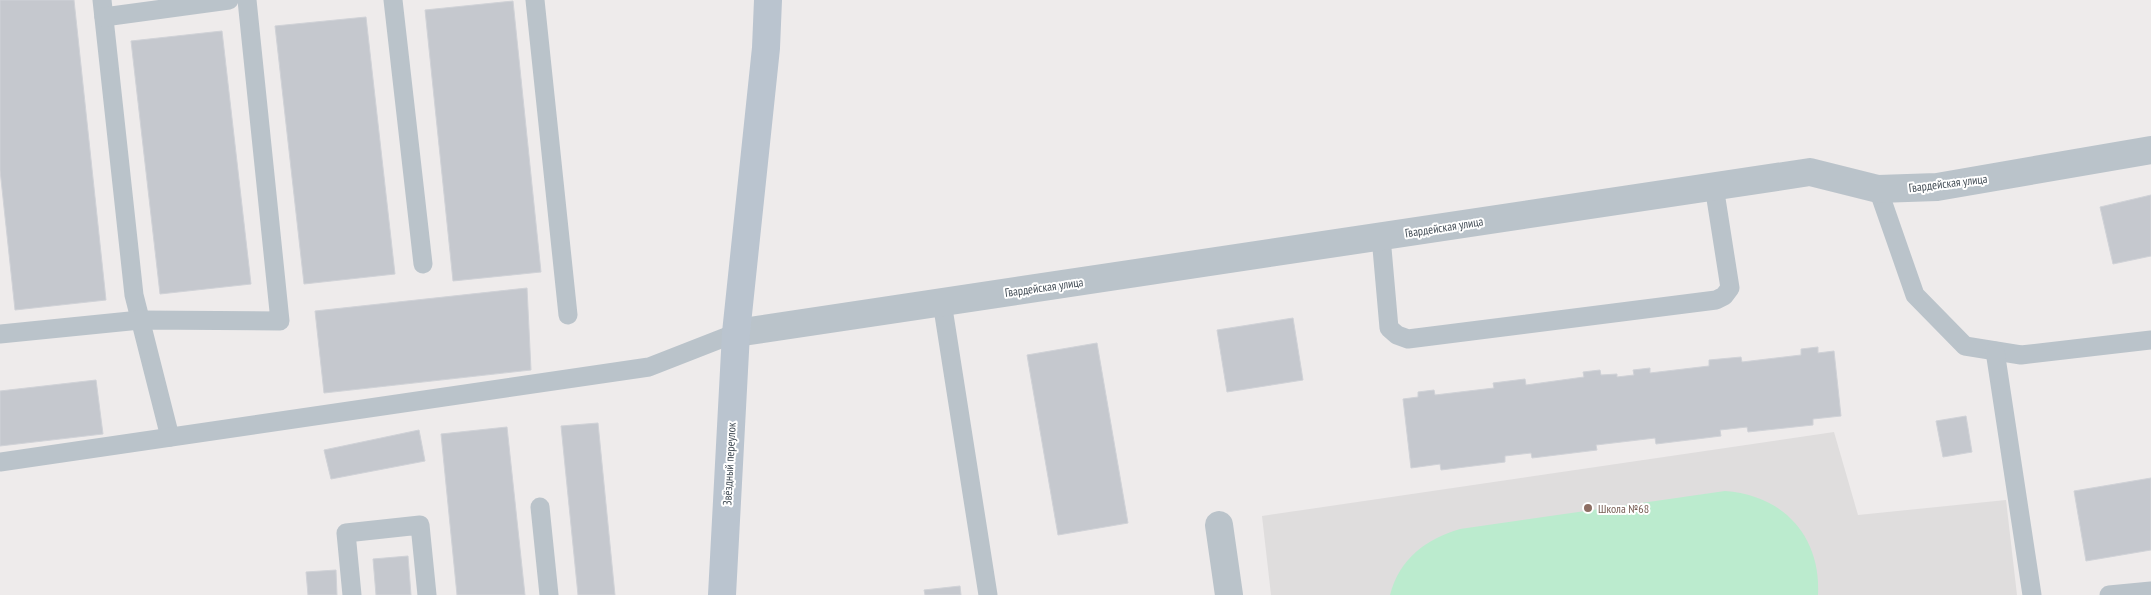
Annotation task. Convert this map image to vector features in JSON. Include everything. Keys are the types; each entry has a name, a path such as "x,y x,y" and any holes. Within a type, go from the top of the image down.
{"street":[{"name":"Звёздный переулок","path":"722,595 736,333 766,48 768,0"},
{"name":"Гвардейская улица","path":"736,333 1810,172 1878,190 1937,186 2151,150"},
{"path":"1219,525 1229,595"}],"lane":[{"path":"170,437 134,295 103,9 229,0"},
{"path":"0,334 140,320 280,321 247,0"},
{"path":"393,0 423,264"},
{"path":"535,0 568,315"},
{"path":"1380,237 1390,328 1397,335 1408,339 1716,300 1724,296 1730,288 1714,186"},
{"path":"1878,190 1915,295 1965,346 2021,355 2151,340"},
{"path":"942,302 988,595"},
{"path":"0,462 649,367 736,333"},
{"path":"1995,351 2032,595"},
{"path":"540,507 549,595"},
{"path":"352,595 346,533 420,524 426,595"},
{"path":"2109,595 2151,591"}],"shaded area":[{"name":"Школа №68","path":"1834,432 1858,515 2006,500 2017,595 1271,595 1262,516"}],"green space":[{"path":"1725,491 1746,494 1764,501 1781,510 1794,522 1805,537 1813,554 1817,574 1818,595 1390,595 1400,571 1416,552 1436,538 1460,529"}],"building":[{"path":"0,0 74,0 106,300 15,310 0,170"},
{"path":"513,1 541,272 453,281 425,10"},
{"path":"366,17 395,274 304,284 275,26"},
{"path":"222,31 251,284 160,294 131,41"},
{"path":"2151,195 2151,256 2113,264 2100,207"},
{"path":"527,288 531,370 324,393 315,311"},
{"path":"1293,318 1303,380 1227,392 1217,330"},
{"path":"1097,343 1128,523 1058,535 1027,355"},
{"path":"1818,347 1818,353 1834,351 1841,416 1813,419 1813,425 1748,432 1747,427 1720,430 1721,436 1656,444 1655,438 1596,445 1597,450 1532,458 1531,453 1505,456 1505,462 1441,470 1440,464 1411,468 1403,399 1418,397 1418,392 1434,390 1435,395 1494,388 1493,383 1525,379 1526,385 1584,377 1583,372 1600,370 1601,375 1617,374 1617,377 1634,375 1633,370 1650,368 1650,373 1709,366 1709,360 1741,357 1742,362 1801,355 1801,349"},
{"path":"96,380 103,434 0,446 0,391"},
{"path":"1966,416 1972,452 1943,457 1936,421"},
{"path":"598,423 615,595 578,595 561,426"},
{"path":"507,427 525,595 457,595 441,434"},
{"path":"419,430 425,461 331,479 324,450"},
{"path":"2151,478 2151,550 2086,561 2074,491"},
{"path":"408,556 411,595 376,595 373,559"},
{"path":"336,570 337,595 308,595 306,572"},
{"path":"960,586 961,595 925,595 924,590"}],"place":[{"name":"Школа №68","path":"1588,508"}]}
